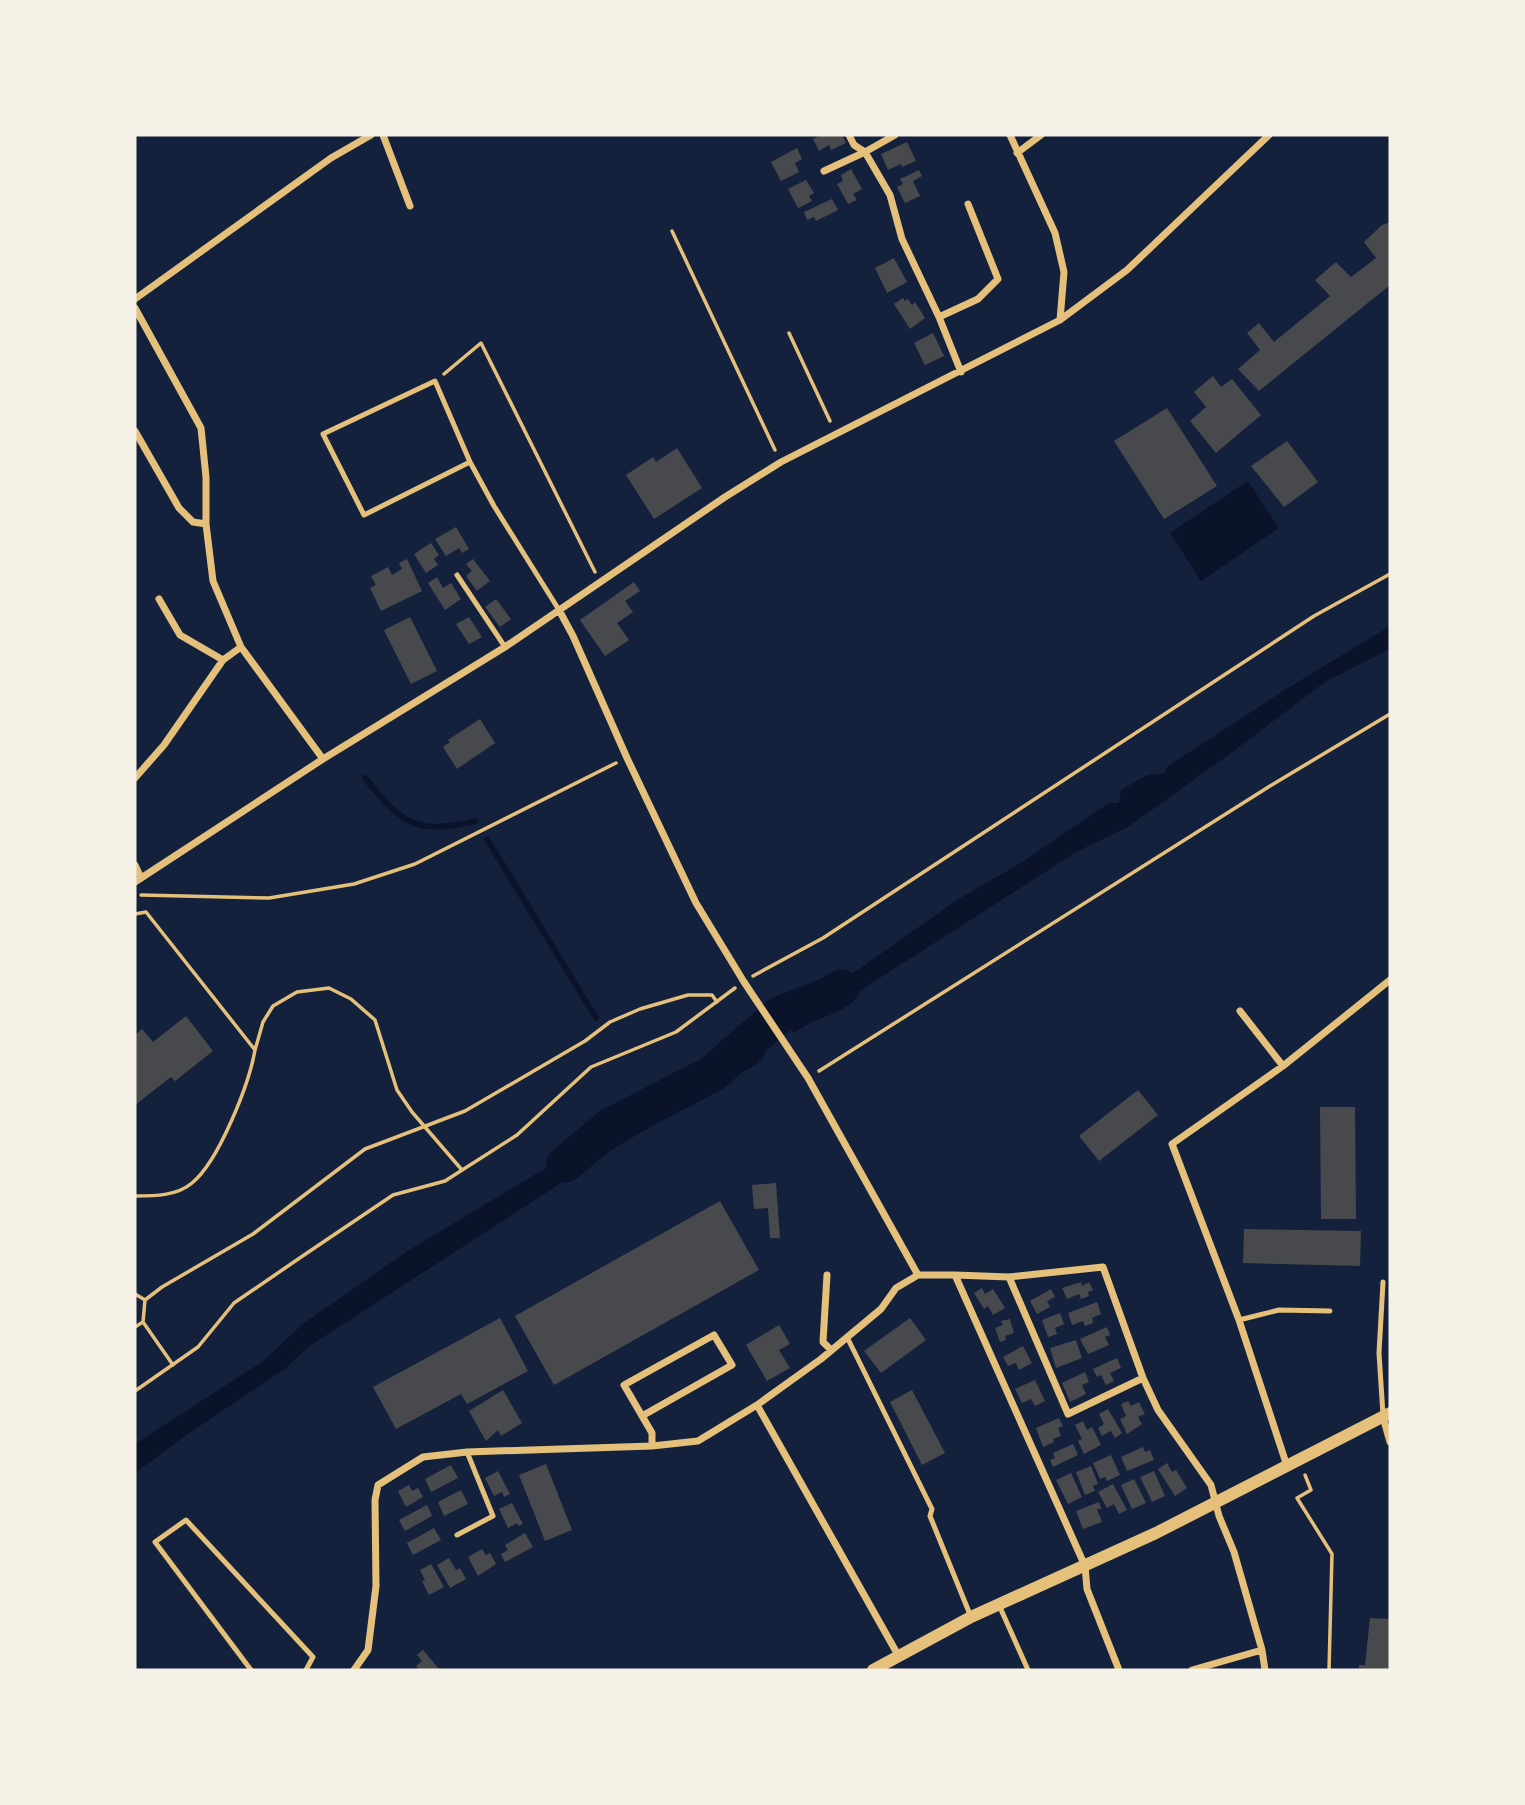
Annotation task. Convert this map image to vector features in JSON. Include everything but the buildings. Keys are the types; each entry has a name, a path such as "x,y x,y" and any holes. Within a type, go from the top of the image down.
{"street":[{"path":"135,299 331,158 370,135"},
{"path":"383,135 410,206"},
{"path":"849,135 854,145 866,152 890,195 902,239 939,317 961,372"},
{"path":"824,172 895,135"},
{"path":"1010,135 1055,233 1064,272 1060,320"},
{"path":"1017,153 1041,135"},
{"path":"135,865 138,880 323,759 505,647 725,497 781,462 1060,320 1127,270 1269,135"},
{"path":"939,317 978,299 998,279 968,204"},
{"path":"135,308 201,428 206,477 206,524 213,581 241,647 323,759"},
{"path":"135,431 179,508 193,522 206,524"},
{"path":"159,599 180,635 223,660"},
{"path":"559,610 696,904 808,1078 918,1275"},
{"path":"135,778 164,746 223,660 241,647"},
{"path":"1293,1464 1171,1144 1283,1066 1390,979"},
{"path":"1240,1011 1283,1066"},
{"path":"354,1670 368,1650 376,1586 375,1500 378,1485 423,1457 467,1452 652,1446 698,1441 757,1405 847,1338 881,1309 895,1289 918,1275 1009,1277 1103,1267 1143,1378 1158,1410 1211,1485 1234,1552 1262,1650 1265,1670"},
{"path":"827,1275 823,1342 831,1350"},
{"path":"956,1275 1085,1566 1087,1589 1119,1670"},
{"path":"1009,1277 1068,1413 1143,1378"},
{"path":"642,1416 732,1365 714,1335 624,1385 642,1416 652,1433 652,1446"},
{"path":"757,1405 898,1655"},
{"path":"873,1670 971,1617 1156,1533 1387,1415 1390,1443"},
{"path":"1192,1670 1262,1650"}],"lane":[{"path":"470,462 364,515 323,434 435,382 470,462 494,506 559,610"},
{"path":"457,575 505,647"},
{"path":"1383,1282 1379,1353 1387,1415"},
{"path":"1239,1320 1279,1310 1330,1311"},
{"path":"847,1338 932,1509 930,1516 971,1617"},
{"path":"457,1535 493,1516 467,1452"},
{"path":"251,1670 155,1542 186,1520 313,1657 306,1670"},
{"path":"999,1605 1028,1670"}],"path":[{"path":"672,231 781,462"},
{"path":"789,333 836,433"},
{"path":"435,382 481,343 600,583"},
{"path":"808,1078 1270,786 1390,714"},
{"path":"135,889 139,895 269,898 354,884 415,864 627,758"},
{"path":"135,914 146,912 255,1050"},
{"path":"135,1196 176,1193 193,1183 213,1156 226,1131 251,1074 263,1022 273,1006 297,992 329,988 351,999 375,1020 397,1090 425,1128 462,1170"},
{"path":"173,1365 143,1322 145,1300 162,1287 253,1234 365,1149 425,1128 494,1095 585,1041 610,1023 640,1009 688,995 712,995 717,1002"},
{"path":"135,1294 145,1300"},
{"path":"135,1326 143,1322"},
{"path":"1293,1464 1311,1490 1297,1499 1332,1554 1329,1670"}],"water":[{"path":"1248,481 1279,528 1201,581 1170,533"},
{"path":"1390,626 1390,649 1325,682 1128,827 1078,851 794,1033 777,1017 818,998 957,900 1019,864 1109,803 1119,803 1121,790 1147,775 1164,774 1168,766"},
{"path":"756,1038 765,1055 757,1064 623,1143 308,1347 286,1368 135,1473 135,1444 262,1362 304,1323 409,1250 688,1083"}],"waterway":[{"path":"365,778 390,806 412,822 439,827 476,821"},
{"path":"487,839 596,1018"},
{"path":"565,1164 611,1126 712,1074 779,1015 828,996 841,988"}]}
